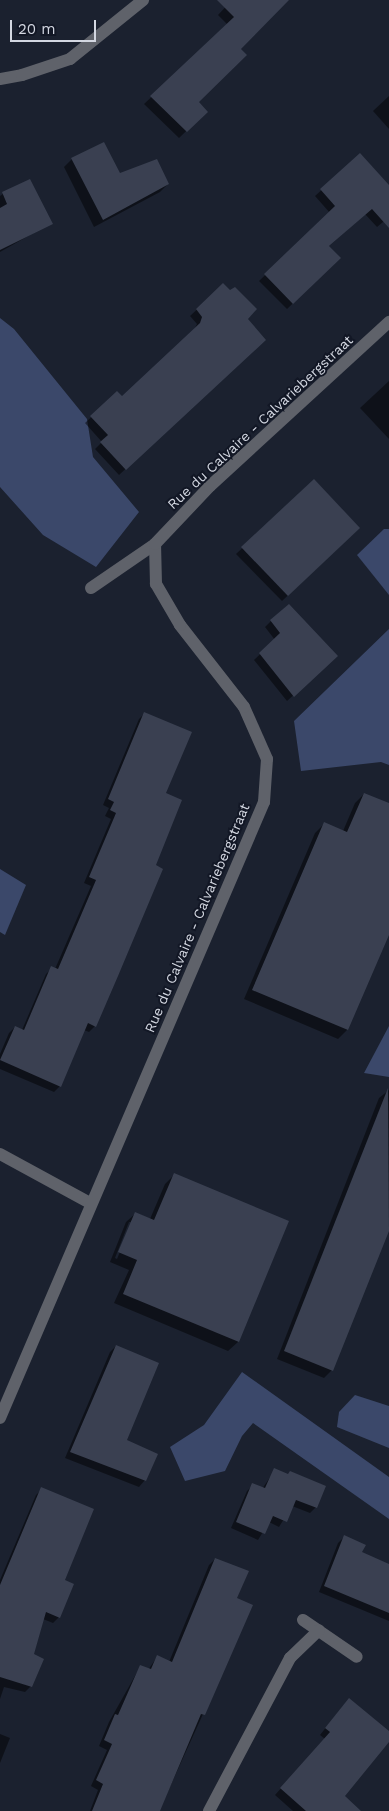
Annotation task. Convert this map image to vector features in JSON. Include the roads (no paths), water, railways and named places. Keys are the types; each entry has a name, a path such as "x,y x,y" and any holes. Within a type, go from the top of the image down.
{"street":[{"path":"0,79 22,75 70,59 143,0"},
{"name":"Rue du Calvaire - Calvariebergstraat","path":"0,1418 90,1203 264,802 267,759 244,707 180,625 156,584 155,544 210,486 389,322"},
{"path":"91,588 155,544"},
{"path":"0,1154 90,1203"},
{"path":"303,1620 357,1657"},
{"path":"209,1811 290,1658 319,1630"}]}
